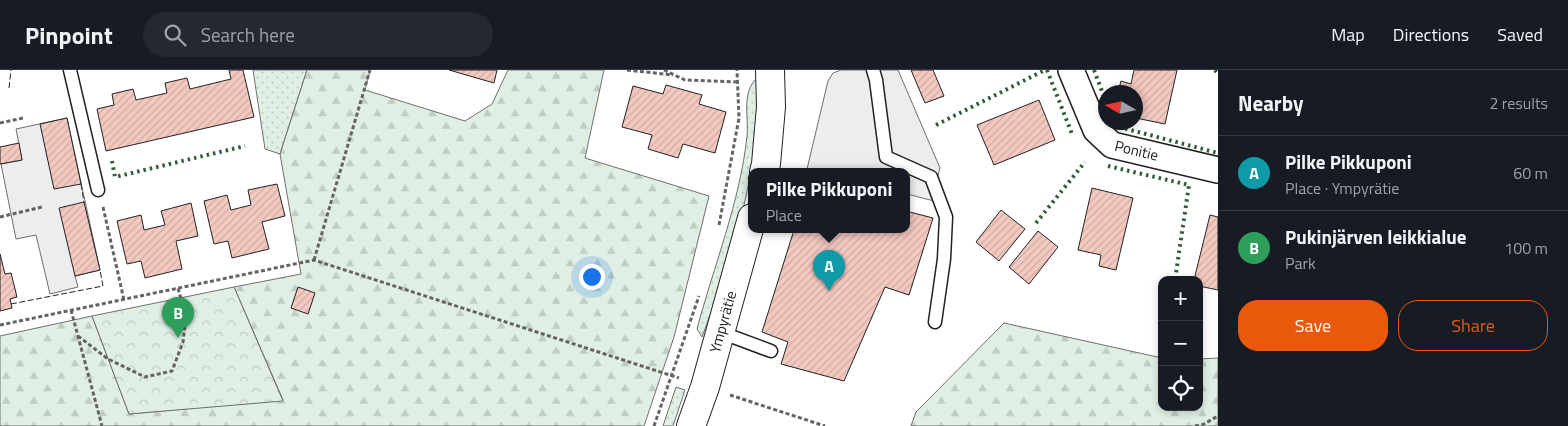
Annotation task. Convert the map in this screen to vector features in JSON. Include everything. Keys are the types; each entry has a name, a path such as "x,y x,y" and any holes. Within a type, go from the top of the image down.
{"street":[{"path":"765,168 771,107 770,70"},
{"name":"Ponitie","path":"1071,70 1096,130 1112,145 1218,170"},
{"name":"Ympyrätie","path":"691,426 705,387 748,232"}],"lane":[{"path":"70,70 98,190"},
{"path":"873,70 886,157 910,168"},
{"path":"910,168 931,178 946,217 944,259 935,322"},
{"path":"720,332 771,352"}],"path":[{"path":"314,260 370,70"},
{"path":"627,70 676,76"},
{"path":"664,70 685,80 738,82"},
{"path":"718,229 739,118 737,70"},
{"path":"0,123 23,118"},
{"path":"98,190 124,300"},
{"path":"0,217 42,207"},
{"path":"0,325 314,260 825,426"},
{"path":"78,336 108,359 145,377 172,371 184,342 186,317 178,288"},
{"path":"654,426 700,293"},
{"path":"70,310 102,426"},
{"path":"1194,426 1204,424 1218,416"}],"green space":[{"path":"253,70 307,70 280,154 265,149"},
{"path":"307,70 370,70 365,90 465,121 492,104 508,70 604,70 585,158 709,196 674,337 644,426 0,426 0,336 92,316 129,414 283,400 234,287 301,274 280,154"},
{"path":"757,78 756,139 751,168 748,168 748,189 728,264 702,337 697,329 733,209 744,161 747,136 747,98 752,84"},
{"path":"234,287 283,401 129,414 92,316"},
{"path":"1004,323 1158,357 1158,411 1203,411 1203,359 1218,358 1218,426 911,426 916,412"},
{"path":"676,387 685,390 673,426 663,426"}],"shaded area":[{"path":"841,70 898,70 940,168 935,186 934,201 910,195 910,168 807,168 828,81 833,73"},
{"path":"67,118 100,270 75,276 78,287 50,294 36,235 16,239 1,164 22,160 16,129"}],"building":[{"path":"229,70 243,70 254,117 106,151 97,109 114,105 112,94 133,89 136,100 167,93 165,83 187,78 190,89 231,79"},
{"path":"449,70 497,70 494,83"},
{"path":"911,70 933,70 944,96 925,103"},
{"path":"1134,70 1177,70 1165,124 1143,119 1143,85 1120,85 1121,81 1131,84"},
{"path":"666,85 702,95 699,104 726,112 715,153 683,144 678,158 648,149 652,135 622,127 633,86 663,94"},
{"path":"1039,100 1055,140 994,165 977,125"},
{"path":"67,118 81,184 54,189 40,124"},
{"path":"19,143 22,160 0,164 0,147"},
{"path":"277,184 285,216 262,222 269,249 232,258 228,241 214,244 204,201 227,195 231,210 251,205 248,190"},
{"path":"1092,188 1133,198 1116,270 1099,266 1101,255 1078,250"},
{"path":"84,202 100,270 75,276 59,208"},
{"path":"191,203 198,236 176,241 182,269 145,278 141,261 127,264 117,221 141,215 144,230 165,225 161,211"},
{"path":"1001,210 1025,229 999,261 976,242"},
{"path":"910,212 933,218 909,295 885,287 844,381 781,364 788,342 762,332 793,233 910,233"},
{"path":"1210,215 1218,217 1218,290 1203,287 1203,276 1195,276"},
{"path":"1038,231 1058,247 1029,284 1009,267"},
{"path":"0,254 5,274 11,273 17,297 10,299 12,308 0,311"},
{"path":"298,287 315,293 308,314 291,308"}],"hedge":[{"path":"936,125 1045,70"},
{"path":"1047,70 1072,134"},
{"path":"1094,70 1100,85"},
{"path":"1215,70 1218,74"},
{"path":"1131,130 1218,153"},
{"path":"112,161 115,177 245,146"},
{"path":"1036,223 1085,162"},
{"path":"1108,166 1189,185 1176,276"}],"fence":[{"path":"9,88 11,70"},
{"path":"81,184 84,202"},
{"path":"11,304 103,286 100,270"}],"place":[{"name":"Pilke Pikkuponi","path":"829,291"},
{"name":"Pukinjärven leikkialue","path":"178,338"}]}
